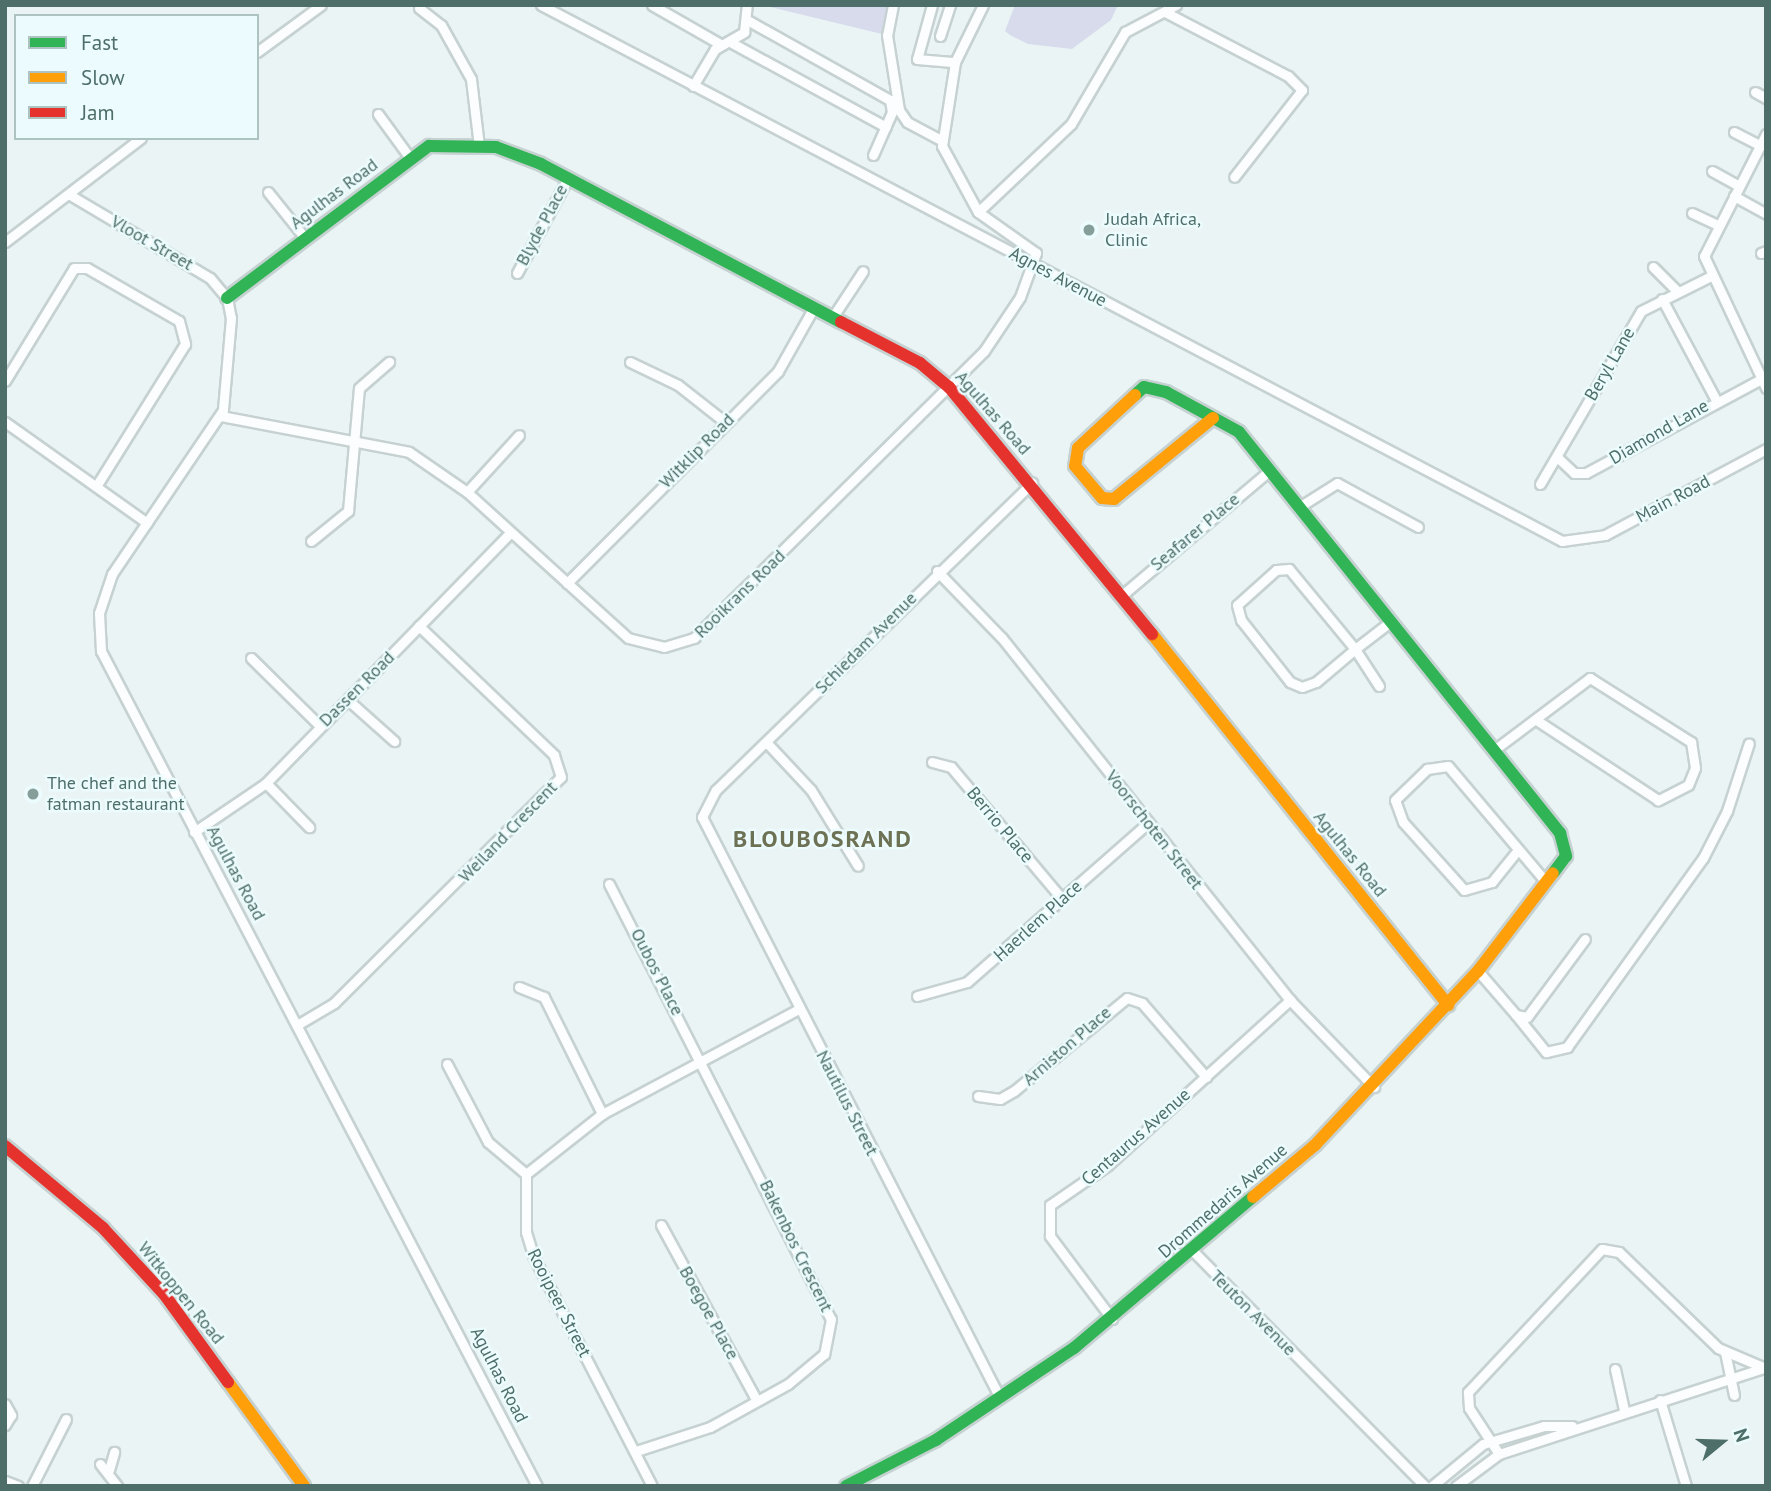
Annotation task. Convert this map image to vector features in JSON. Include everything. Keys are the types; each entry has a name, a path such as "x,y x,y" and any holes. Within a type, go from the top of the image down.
{"street":[{"path":"259,51 321,5"},
{"path":"652,5 720,44 732,43 886,127"},
{"path":"732,43 749,21 747,5"},
{"path":"893,5 887,35 902,117 942,141"},
{"path":"932,5 917,59 955,62"},
{"path":"940,36 950,5"},
{"path":"983,5 955,62 942,141 954,176 978,212 1033,251 1034,264"},
{"path":"978,212 1071,124 1125,32 1176,5"},
{"name":"Agnes Avenue","path":"545,6 1554,538 1578,543"},
{"path":"419,8 441,25 471,79 479,146"},
{"path":"1165,12 1288,76 1302,90 1234,177"},
{"path":"749,21 890,100 886,127 873,155"},
{"path":"693,86 720,44"},
{"path":"1755,92 1766,98"},
{"path":"378,114 410,158"},
{"path":"1734,132 1760,145"},
{"path":"1764,381 1709,277 1704,262 1718,225 1766,134"},
{"path":"5,242 70,195 139,140"},
{"name":"Agulhas Road","path":"227,298 410,158 438,143 479,146 512,150 920,363 949,387 1032,483 1448,1005"},
{"path":"1712,171 1739,186"},
{"name":"Blyde Place","path":"517,273 568,178"},
{"path":"268,192 305,238"},
{"name":"Vloot Street","path":"70,195 210,278 227,298"},
{"path":"1734,196 1766,214"},
{"path":"1692,213 1718,225"},
{"name":"Rooikrans Road","path":"221,416 353,439 409,452 467,492 633,641 654,647 687,642 949,387 1000,333 1034,264"},
{"path":"1653,267 1678,292"},
{"path":"5,381 74,268 87,268 179,321 185,344 98,483"},
{"path":"832,318 863,271"},
{"name":"Beryl Lane","path":"1540,484 1637,315 1662,299 1709,277"},
{"path":"221,416 227,298"},
{"path":"1662,299 1716,400"},
{"name":"Witklip Road","path":"567,583 778,371 813,309"},
{"path":"1754,358 1766,366"},
{"path":"311,541 348,511 359,388 389,362"},
{"path":"630,362 678,385 725,422"},
{"name":"Diamond Lane","path":"1557,457 1574,473 1586,473 1716,400 1764,381"},
{"path":"1213,418 1114,499 1102,498 1075,466 1078,448 1138,389 1166,392 1213,418 1244,437 1494,750 1578,685 1596,679 1691,742 1695,768 1688,785 1658,800 1536,720"},
{"name":"Agulhas Road","path":"221,416 104,591 98,637 194,832 537,1486"},
{"path":"5,422 98,483 147,523"},
{"path":"467,492 519,435"},
{"name":"Main Road","path":"1578,543 1605,535 1766,449"},
{"name":"Seafarer Place","path":"1121,596 1270,470"},
{"name":"Schiedam Avenue","path":"704,806 937,571 1032,483"},
{"path":"1299,507 1336,484 1418,527"},
{"name":"Dassen Road","path":"194,832 266,783 510,533"},
{"path":"1379,686 1355,649 1286,568 1239,600 1241,620 1296,686 1316,682 1355,649 1390,622"},
{"name":"Voorschoten Street","path":"937,571 1002,638 1290,1000 1374,1087"},
{"name":"Weiland Crescent","path":"297,1025 334,1003 561,777 554,755 419,626"},
{"path":"251,658 320,726"},
{"path":"348,700 394,741"},
{"path":"767,743 811,790 858,866"},
{"path":"1478,971 1546,1052 1567,1047 1704,855 1729,807 1749,743"},
{"name":"Drommedaris Avenue","path":"846,1486 936,1440 1112,1320 1193,1251 1374,1087 1478,971 1558,867 1566,843 1494,750"},
{"name":"Berrio Place","path":"932,762 951,767 1062,899"},
{"path":"1517,851 1492,882 1464,890 1403,822 1395,800 1427,769 1448,766 1517,851 1546,882"},
{"path":"266,783 309,827"},
{"name":"Nautilus Street","path":"704,806 706,833 1000,1398"},
{"name":"Haerlem Place","path":"918,996 967,982 1148,823"},
{"name":"Oubos Place","path":"609,884 703,1062"},
{"path":"1516,1016 1537,1010 1585,939"},
{"path":"519,986 544,997 602,1114"},
{"name":"Arniston Place","path":"978,1096 1000,1099 1014,1091 1127,998 1142,1003 1206,1077"},
{"name":"Centaurus Avenue","path":"1112,1320 1067,1265 1046,1226 1047,1212 1206,1077 1290,1000"},
{"path":"447,1064 488,1142 526,1174 602,1114 799,1009"},
{"name":"Bakenbos Crescent","path":"636,1451 692,1435 757,1401 817,1362 829,1345 831,1319 703,1062"},
{"name":"Witkoppen Road","path":"5,1146 103,1228 170,1301 304,1486"},
{"name":"Rooipeer Street","path":"526,1174 526,1232 533,1255 652,1486"},
{"name":"Boegoe Place","path":"661,1225 757,1401"},
{"path":"1499,1454 1469,1408 1468,1392 1602,1249 1619,1252 1725,1352 1765,1368"},
{"name":"Teuton Avenue","path":"1193,1251 1425,1486"},
{"path":"1725,1352 1734,1395"},
{"path":"1456,1486 1499,1454 1572,1426 1765,1368"},
{"path":"1615,1369 1623,1410"},
{"path":"1660,1399 1686,1486"},
{"path":"5,1404 11,1415 5,1425"},
{"path":"32,1486 66,1419"},
{"path":"1432,1486 1472,1450 1492,1441 1544,1426 1572,1426"},
{"path":"114,1452 105,1467 117,1486"},
{"path":"5,1480 18,1486"}],"shaded area":[{"path":"762,5 889,5 882,34"},
{"path":"1015,5 1118,5 1111,20 1072,49 1028,44 1010,35 1005,31"}],"traffic: fast":[{"path":"227,298 429,146 496,147 541,164 841,322"},
{"path":"1135,395 1144,387 1166,392 1239,432 1560,833 1566,856 1553,873"},
{"path":"846,1486 936,1440 1074,1348 1253,1197"}],"traffic: slow":[{"path":"1135,395 1078,448 1075,466 1102,498 1114,499 1213,418"},
{"path":"1152,634 1448,1005"},
{"path":"1253,1197 1315,1145 1478,971 1553,873"},
{"path":"228,1382 304,1486"}],"traffic: jam":[{"path":"841,322 920,363 949,387 1152,634"},
{"path":"5,1146 103,1228 164,1294 228,1382"}],"place":[{"name":"Judah Africa, Clinic","path":"1089,230"},
{"name":"The chef and the fatman restaurant","path":"33,794"}],"district":[{"name":"BLOUBOSRAND","path":"823,839"}]}
